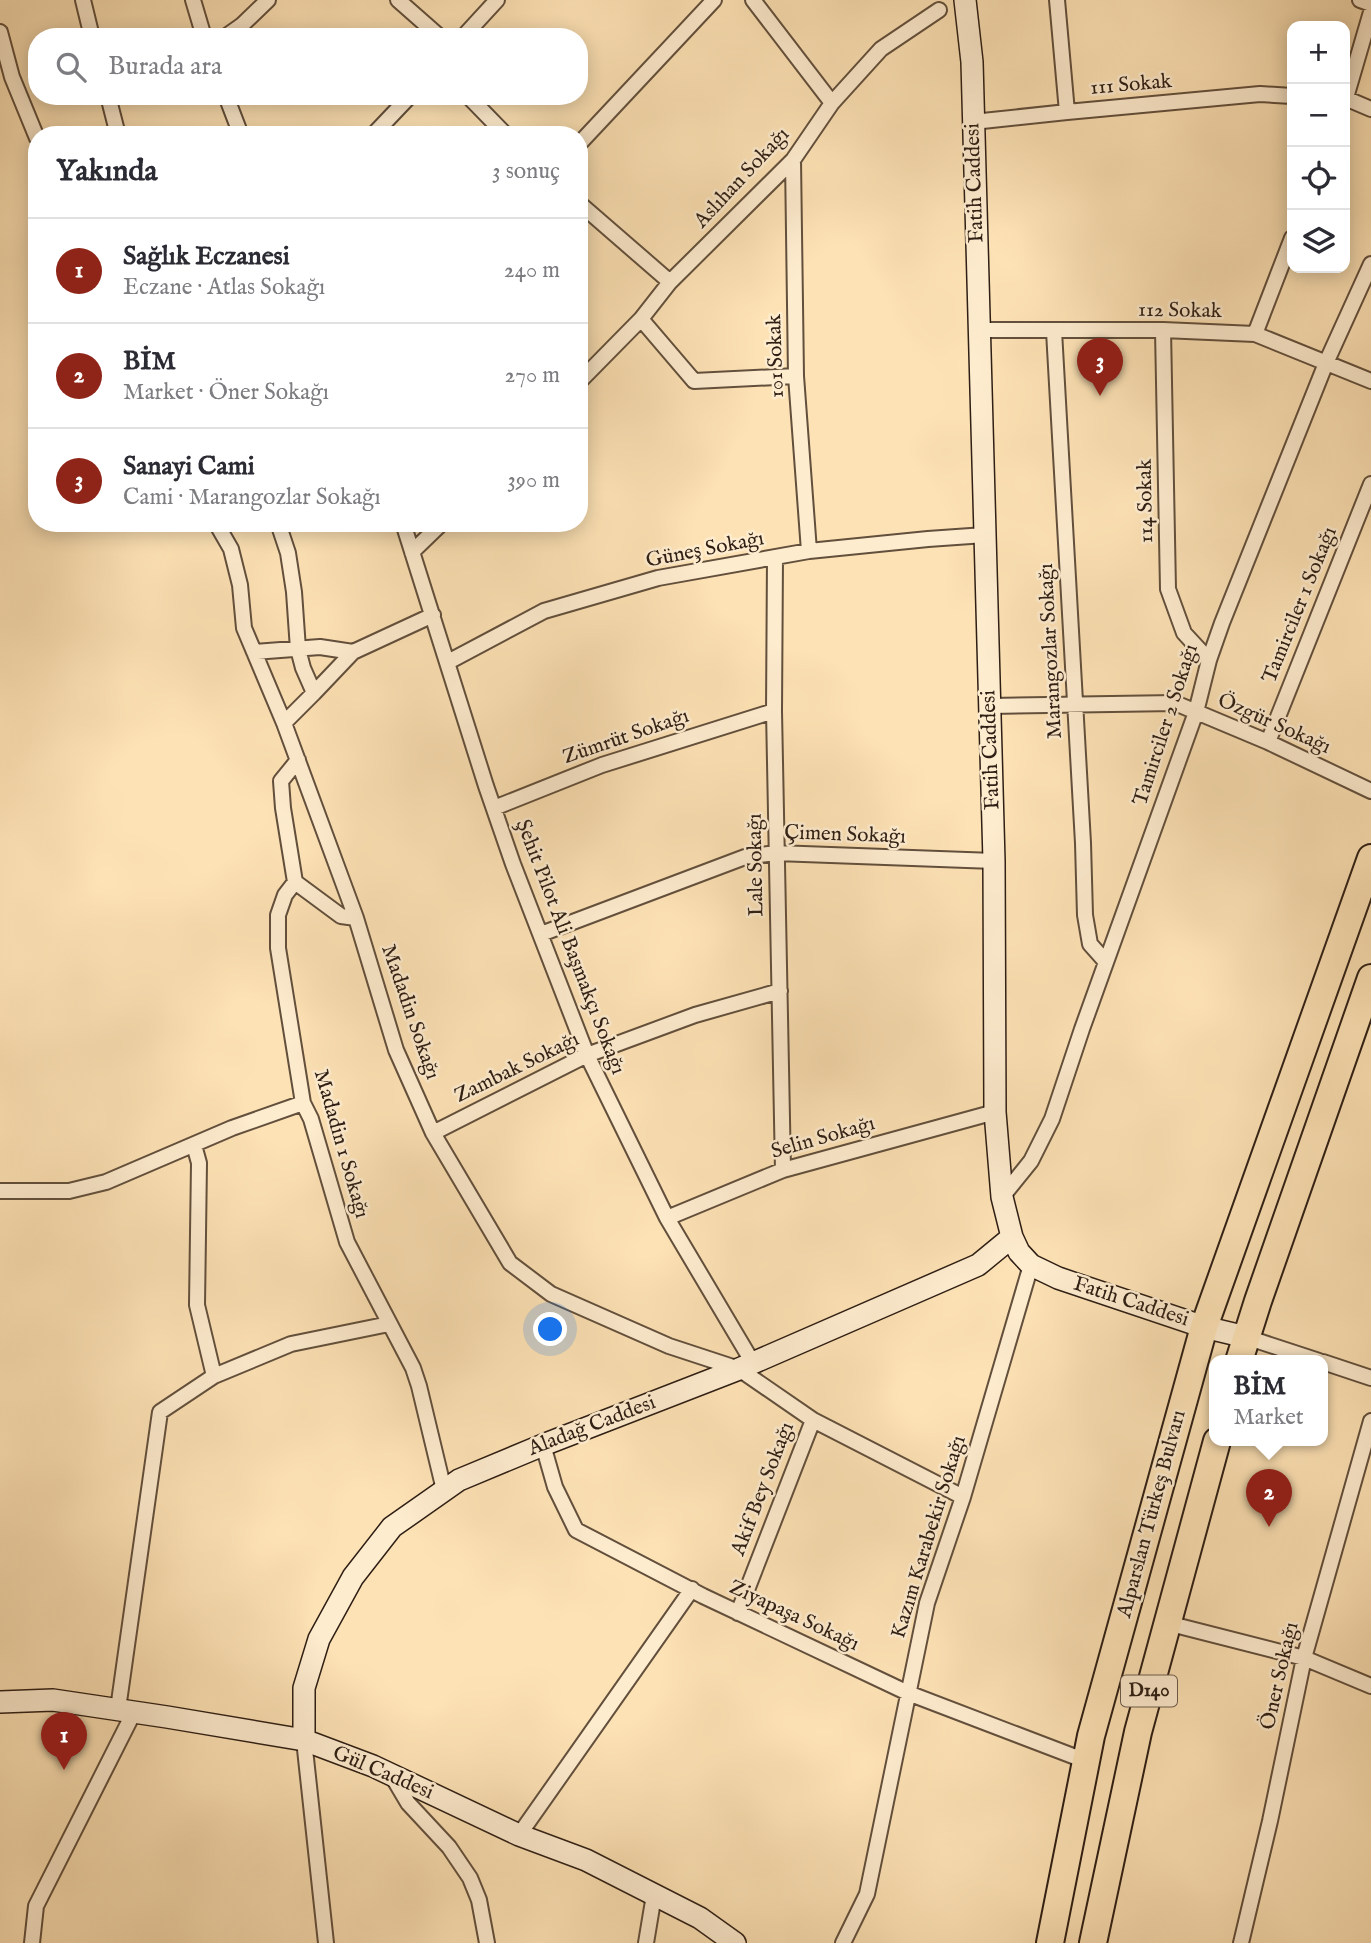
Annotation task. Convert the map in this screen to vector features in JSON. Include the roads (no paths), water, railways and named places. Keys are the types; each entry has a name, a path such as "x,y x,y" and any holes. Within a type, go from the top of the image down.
{"highway":[{"name":"Alparslan Türkeş Bulvarı","path":"1050,1943 1091,1736 1204,1326 1371,858"},
{"path":"1243,1349 1371,978"},
{"name":"Alparslan Türkeş Bulvarı","path":"1093,1943 1138,1732 1216,1446"}],"main road":[{"name":"Fatih Caddesi","path":"965,4 972,62 994,861 995,1112 1002,1197 1012,1237 1019,1252 1031,1265 1058,1278 1204,1326 1243,1349"},
{"name":"Aladağ Caddesi","path":"304,1740 303,1688 319,1639 353,1577 392,1527 458,1480 746,1366 978,1265 1012,1237"},
{"name":"Gül Caddesi","path":"0,1702 52,1700 304,1740 373,1766 519,1835 586,1860 700,1918 735,1943"}],"street":[{"path":"83,0 91,28"},
{"path":"194,0 202,28"},
{"path":"238,28 268,0"},
{"path":"398,0 430,28"},
{"path":"471,28 497,0"},
{"path":"588,134 714,0"},
{"path":"754,0 832,103"},
{"path":"1057,0 1067,112"},
{"path":"1360,0 1371,5"},
{"path":"936,5 965,4"},
{"name":"Aslıhan Sokağı","path":"588,373 641,319 670,282 793,160 832,103 881,49 936,5"},
{"path":"1349,84 1371,12"},
{"path":"0,32 12,78 32,126"},
{"name":"111 Sokak","path":"973,122 1260,94 1287,96"},
{"path":"1350,101 1371,109"},
{"path":"110,105 116,126"},
{"path":"229,105 238,126"},
{"path":"382,126 401,105"},
{"path":"477,105 497,126"},
{"name":"101 Sokak","path":"793,160 796,376 809,551"},
{"path":"588,211 670,282"},
{"path":"1255,334 1287,251"},
{"name":"Tamirciler 2 Sokağı","path":"1002,1197 1031,1161 1052,1119 1105,962 1196,712 1209,660 1226,611 1326,363 1371,264"},
{"path":"641,319 694,381 796,376"},
{"name":"112 Sokak","path":"979,330 1163,330 1255,334 1371,381"},
{"name":"114 Sokak","path":"1163,330 1168,589 1184,633 1209,660"},
{"name":"Marangozlar Sokağı","path":"1054,331 1085,915 1090,944 1105,962"},
{"name":"Tamirciler 1 Sokağı","path":"1268,742 1371,484"},
{"name":"Madadin Sokağı","path":"221,532 231,549 240,585 244,628 284,723 356,918 396,1050 433,1133 510,1263 551,1293 669,1346 746,1366"},
{"path":"281,532 288,553 294,592 298,649 314,692"},
{"name":"Şehit Pilot Ali Başmakçı Sokağı","path":"406,532 494,808 587,1055 667,1219 746,1366 813,1420 963,1497"},
{"path":"412,552 433,532"},
{"name":"Güneş Sokağı","path":"448,662 544,611 658,578 809,551 985,535"},
{"name":"Lale Sokağı","path":"775,558 774,711 783,1170"},
{"path":"284,723 353,652 433,615"},
{"path":"254,652 320,647 353,652"},
{"name":"Özgür Sokağı","path":"990,706 1175,703 1268,742 1371,791"},
{"name":"Zümrüt Sokağı","path":"494,808 602,765 774,711"},
{"path":"298,760 281,781 295,882 341,916 356,918"},
{"name":"Çimen Sokağı","path":"541,934 745,857 776,853 994,861"},
{"name":"Madadin 1 Sokağı","path":"295,882 285,895 278,915 278,948 303,1103 311,1119 347,1242 413,1368 444,1490"},
{"name":"Zambak Sokağı","path":"433,1133 587,1055 695,1015 780,991"},
{"path":"0,1191 69,1191 106,1182 232,1128 303,1103"},
{"name":"Selin Sokağı","path":"667,1219 783,1170 995,1112"},
{"path":"194,1144 199,1163 197,1305 214,1376"},
{"name":"Kazım Karabekir Sokağı","path":"843,1943 867,1894 927,1603 963,1497 1031,1265"},
{"path":"32,1943 36,1906 126,1711 160,1412 214,1376 291,1344 389,1324"},
{"path":"1243,1349 1279,1355"},
{"path":"1328,1364 1371,1378"},
{"name":"Akif Bey Sokağı","path":"738,1613 813,1420"},
{"name":"Öner Sokağı","path":"1241,1943 1304,1658 1371,1422"},
{"name":"Ziyapaşa Sokağı","path":"542,1445 555,1487 576,1530 738,1613 908,1693 1086,1761"},
{"path":"519,1835 692,1589"},
{"path":"1167,1623 1304,1658 1371,1686"},
{"path":"304,1740 326,1943"},
{"path":"391,1775 408,1803 449,1847 470,1878 479,1900 487,1943"},
{"path":"646,1943 654,1895"}],"place":[{"name":"Sanayi Cami","path":"1100,396"},
{"name":"BİM","path":"1269,1527"},
{"name":"Sağlık Eczanesi","path":"64,1770"}]}
